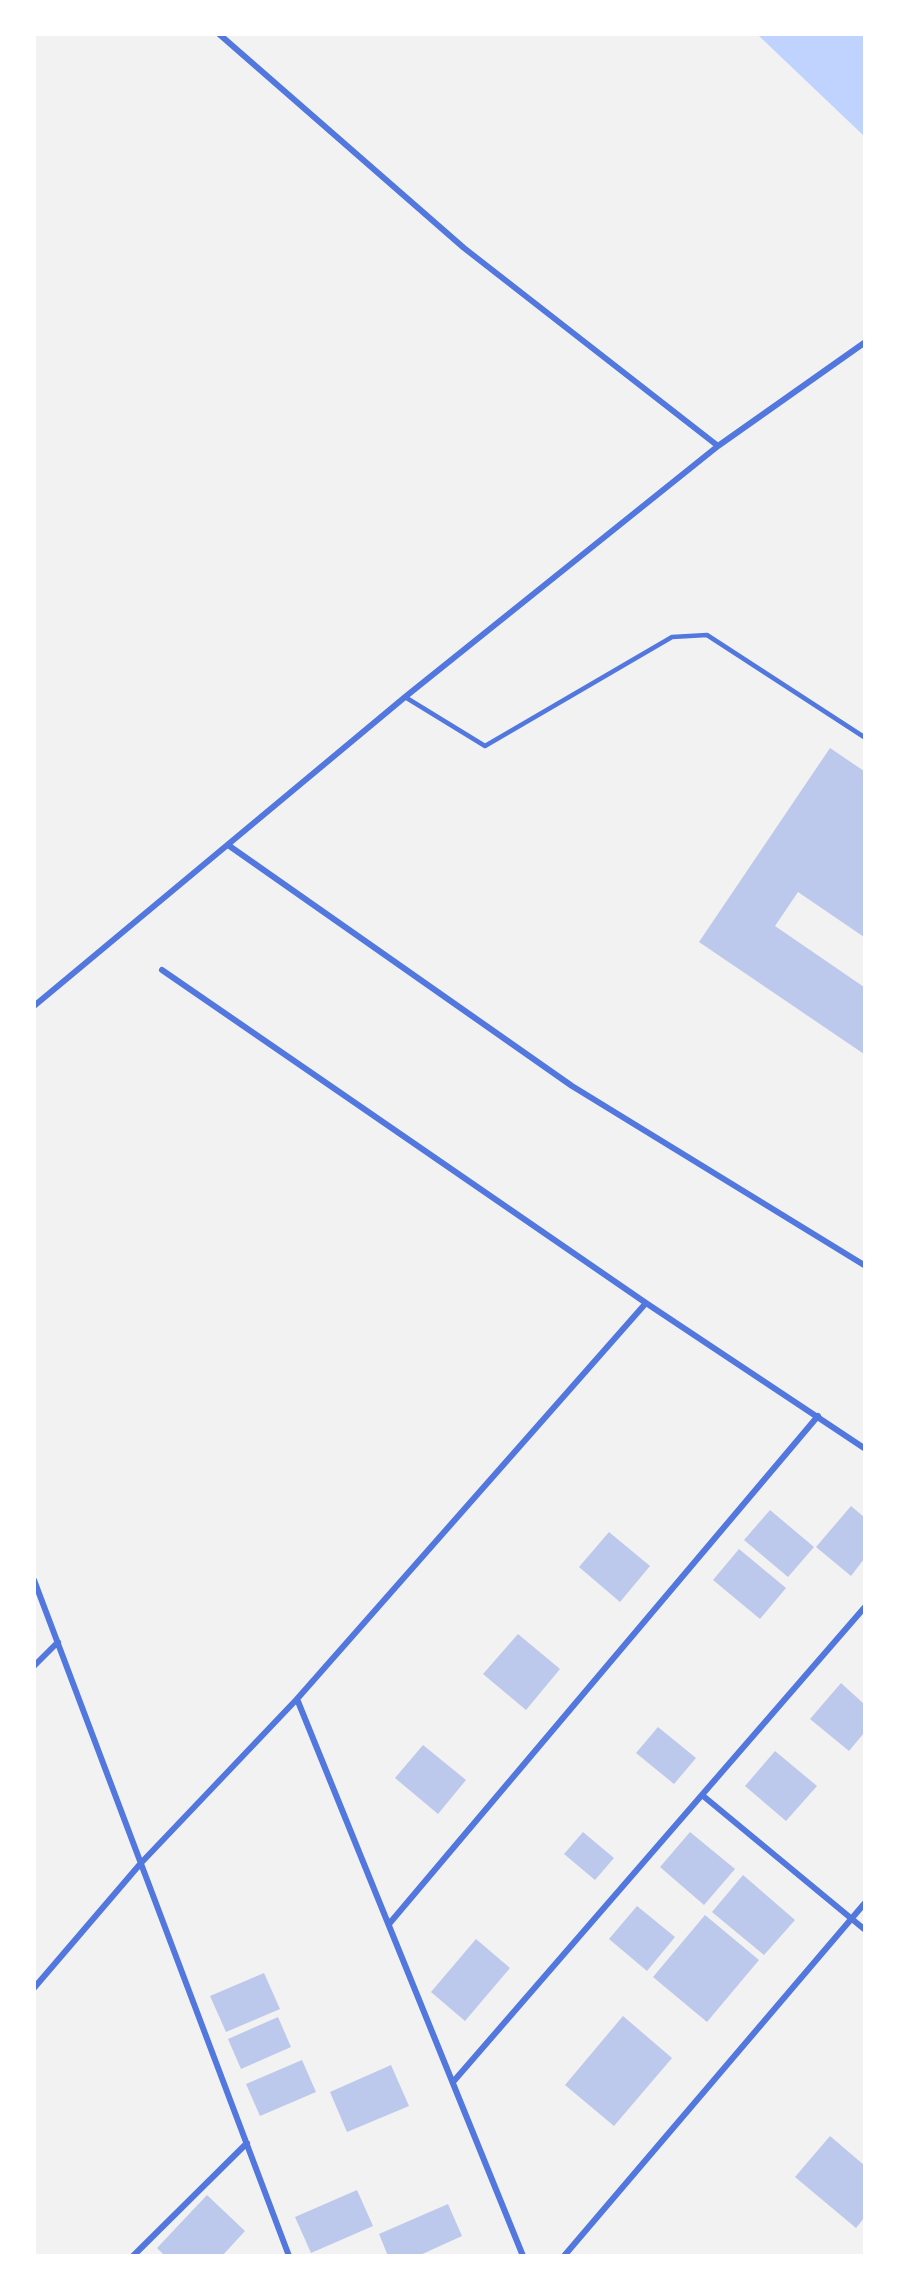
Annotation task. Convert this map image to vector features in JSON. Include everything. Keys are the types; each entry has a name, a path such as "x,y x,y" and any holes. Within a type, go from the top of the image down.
{"street":[{"path":"219,34 464,248 718,446"},
{"path":"34,1006 405,697 718,446 864,343"},
{"path":"228,845 572,1086 864,1265"},
{"path":"162,969 646,1303 864,1448"},
{"path":"34,1988 141,1863 297,1699 646,1303"},
{"path":"389,1924 818,1416"},
{"path":"34,1580 289,2256"},
{"path":"453,2082 864,1608"},
{"path":"34,1666 58,1642"},
{"path":"297,1699 523,2256"},
{"path":"702,1795 864,1929"},
{"path":"564,2256 864,1904"},
{"path":"133,2256 247,2143"}],"lane":[{"path":"405,697 485,746 672,637 707,635 864,736"}],"water":[{"path":"758,35 864,35 864,136"}],"building":[{"path":"830,748 864,771 864,937 798,892 775,926 864,987 864,1054 699,942"},
{"path":"851,1506 864,1517 864,1559 851,1576 816,1547"},
{"path":"770,1510 814,1547 788,1577 744,1540"},
{"path":"609,1532 650,1566 620,1602 579,1567"},
{"path":"739,1549 786,1588 760,1619 713,1580"},
{"path":"518,1634 560,1669 526,1710 483,1674"},
{"path":"841,1683 864,1704 864,1733 849,1751 810,1719"},
{"path":"658,1727 696,1758 674,1784 636,1753"},
{"path":"423,1745 466,1780 438,1814 395,1778"},
{"path":"775,1751 817,1786 786,1821 745,1786"},
{"path":"583,1832 614,1858 595,1880 564,1854"},
{"path":"690,1832 735,1869 704,1905 660,1867"},
{"path":"743,1875 795,1920 764,1955 712,1912"},
{"path":"637,1906 675,1937 647,1971 609,1939"},
{"path":"705,1915 759,1960 707,2022 653,1977"},
{"path":"476,1939 510,1968 465,2021 431,1992"},
{"path":"264,1973 280,2009 226,2032 210,1996"},
{"path":"623,2016 672,2058 614,2126 565,2085"},
{"path":"278,2017 291,2047 241,2069 228,2039"},
{"path":"302,2060 316,2092 260,2116 246,2084"},
{"path":"391,2065 409,2106 347,2132 330,2092"},
{"path":"830,2136 864,2165 864,2218 856,2228 795,2177"},
{"path":"357,2190 373,2226 311,2253 295,2217"},
{"path":"207,2195 245,2231 222,2256 165,2256 157,2248"},
{"path":"448,2204 462,2236 418,2256 388,2256 379,2234"}]}
